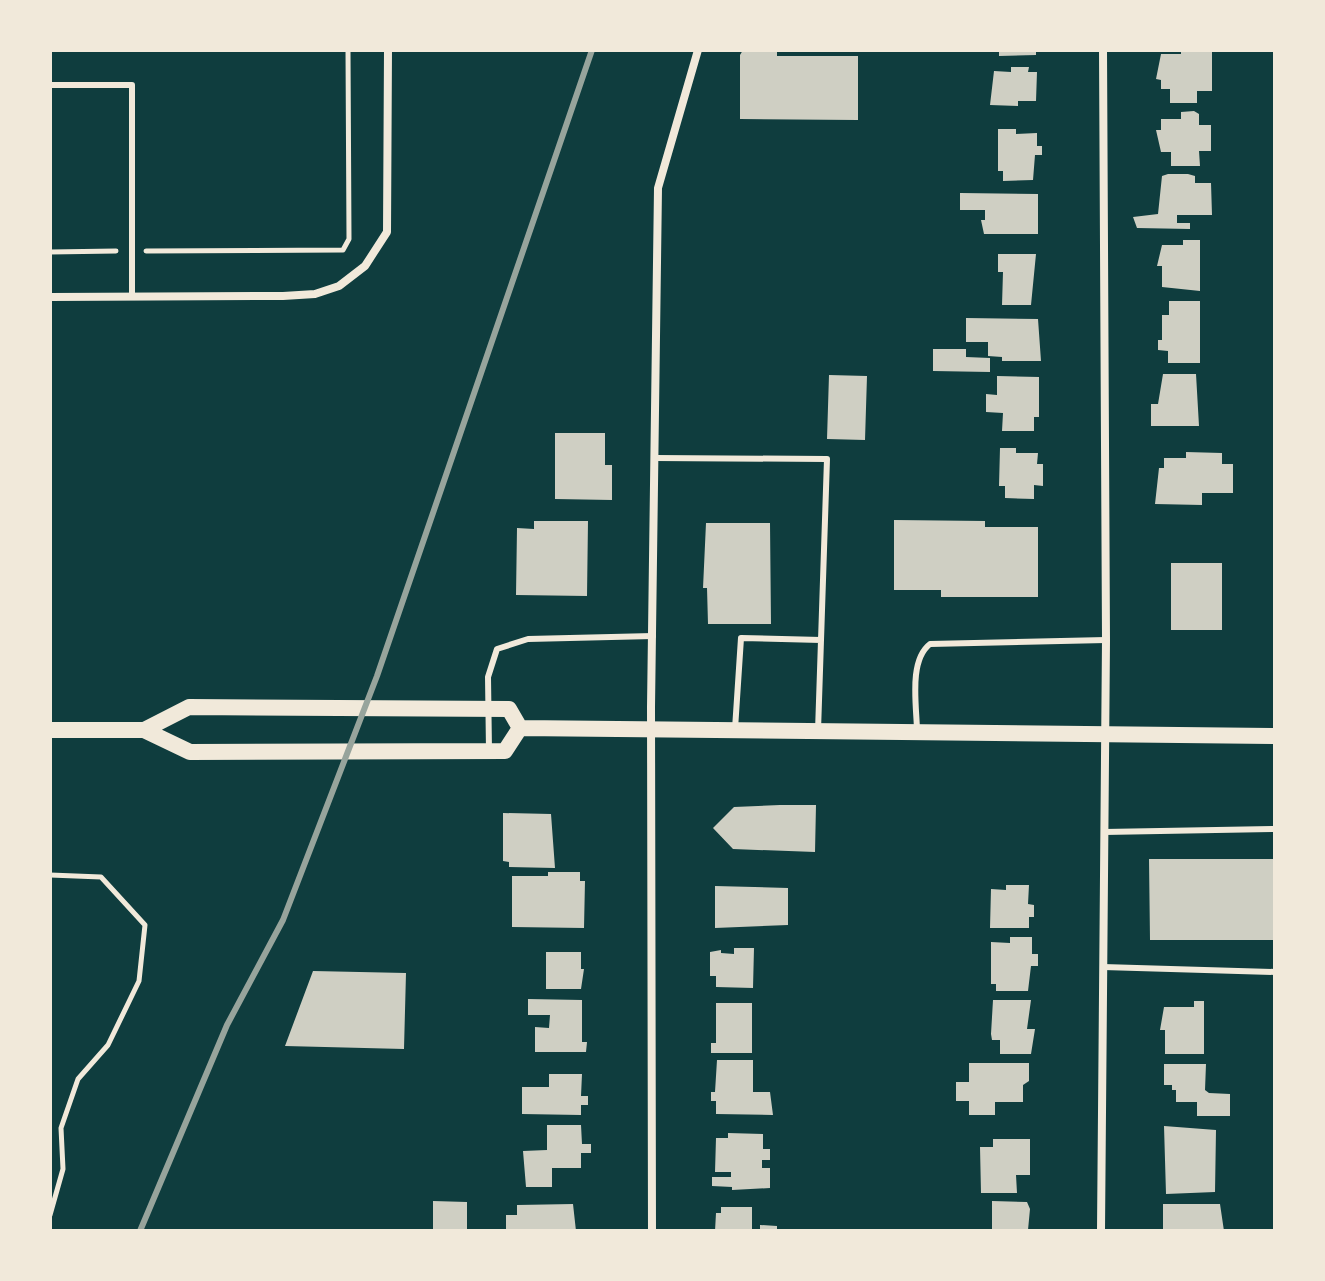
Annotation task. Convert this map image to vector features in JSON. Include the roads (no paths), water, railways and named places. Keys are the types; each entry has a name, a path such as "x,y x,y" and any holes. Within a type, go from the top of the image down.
{"main road":[{"path":"144,730 189,707 509,709 520,728"},
{"path":"520,728 1275,736"},
{"path":"50,730 144,730 190,752 505,751 520,728"}],"street":[{"path":"50,297 315,294 339,286 365,266 387,232 388,50"},
{"path":"652,1231 653,636 658,188 698,50"},
{"path":"1101,1231 1106,640 1103,50"}],"lane":[{"path":"50,85 132,85 132,297"},
{"path":"655,458 827,459 818,732"},
{"path":"489,751 488,677 497,649 528,639 653,636"},
{"path":"735,730 741,638 821,640"},
{"path":"917,733 918,665 922,652 930,644 1106,640"},
{"path":"1104,832 1275,829"},
{"path":"1103,967 1275,972"}],"railway":[{"path":"140,1231 227,1025 283,920 377,676 592,50"}]}
